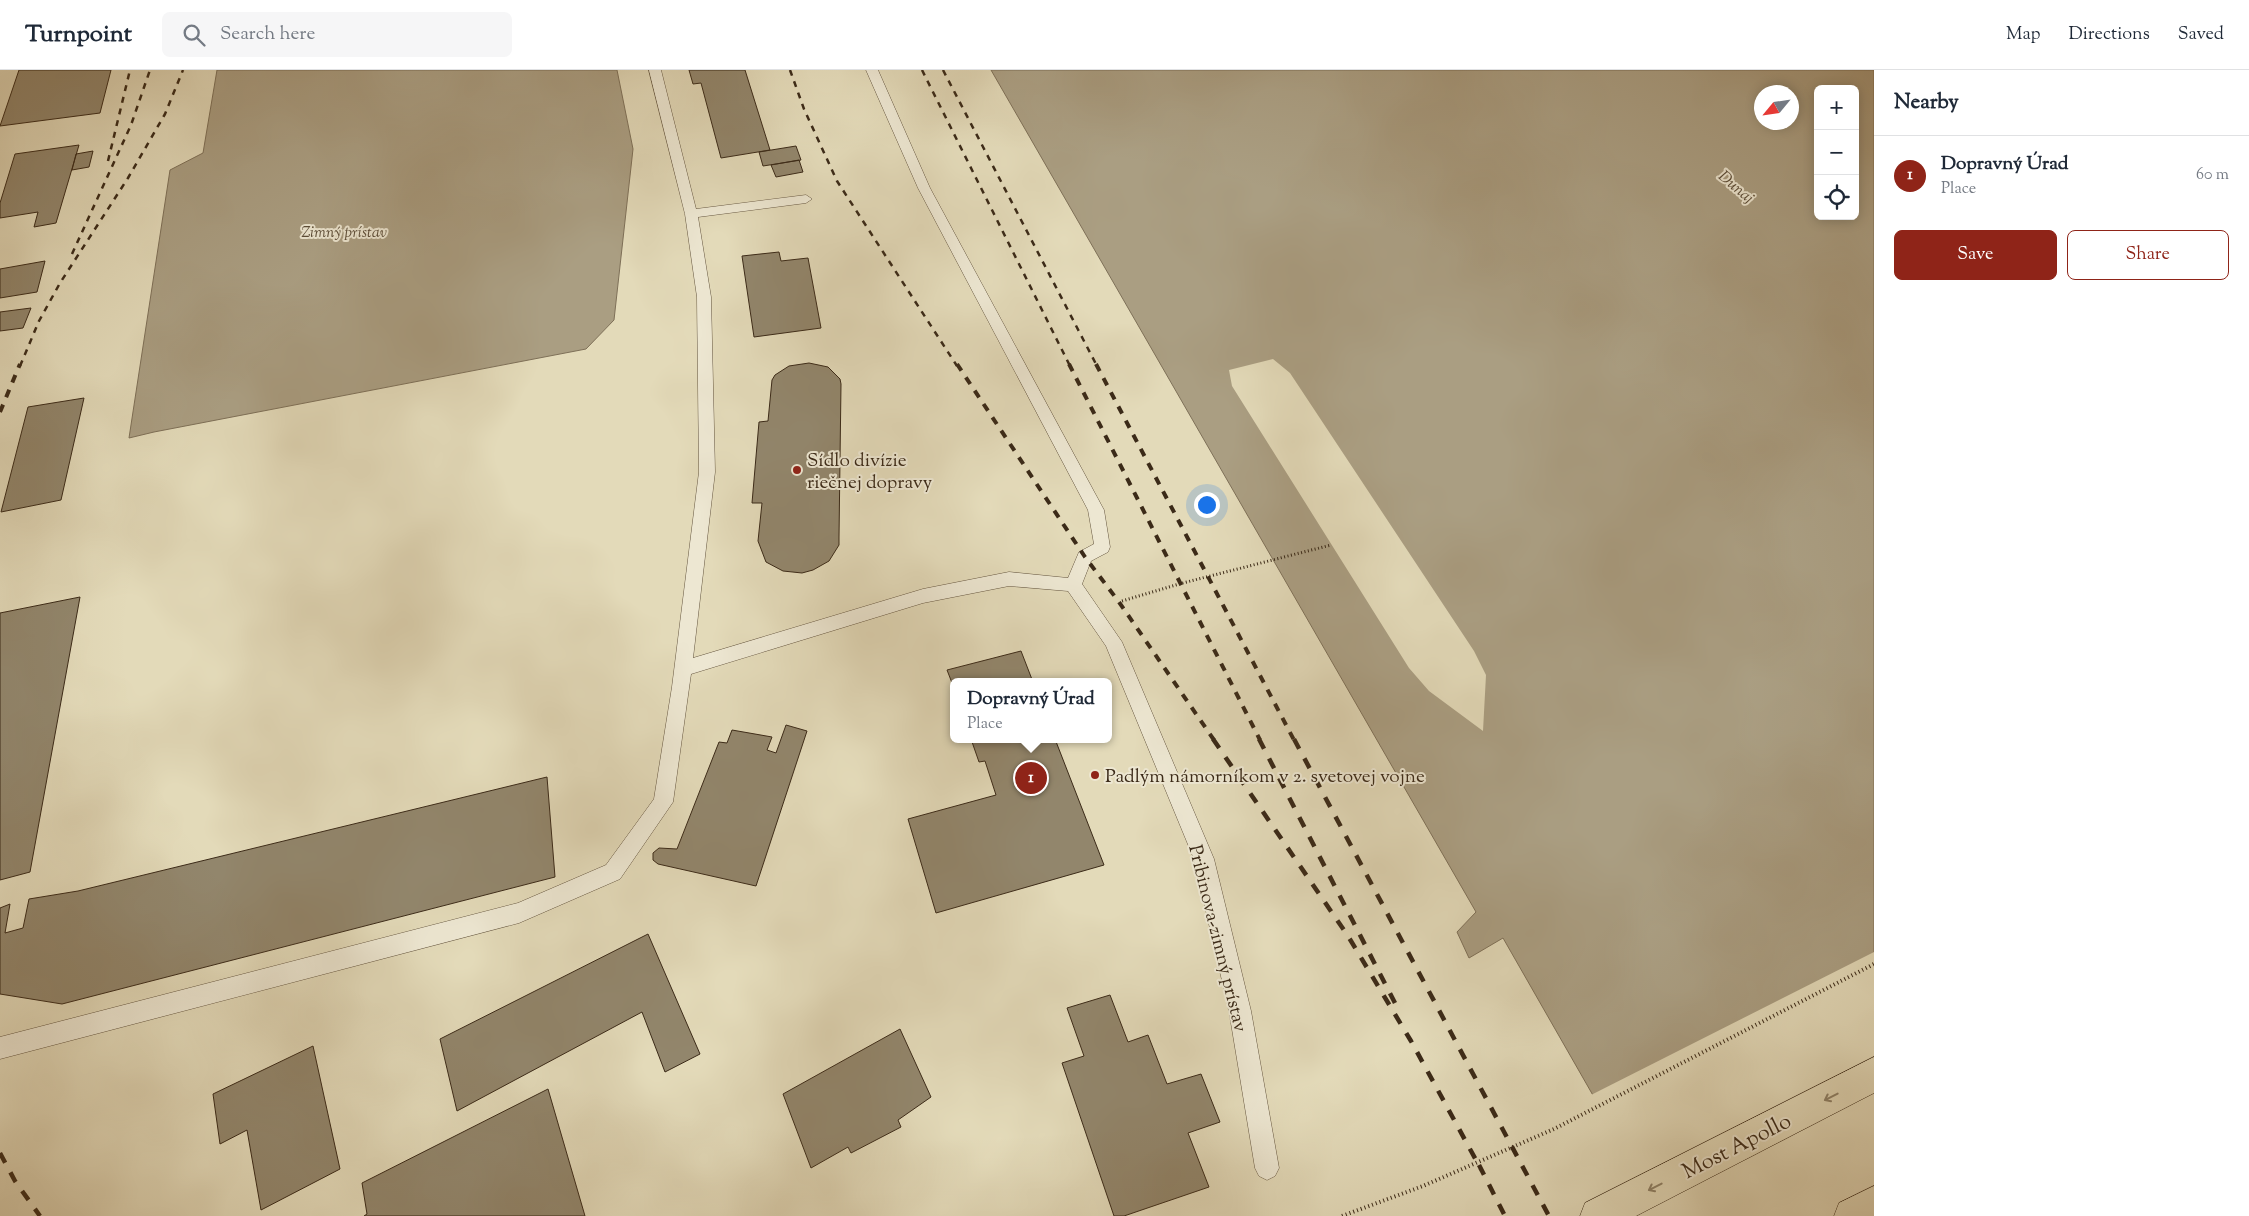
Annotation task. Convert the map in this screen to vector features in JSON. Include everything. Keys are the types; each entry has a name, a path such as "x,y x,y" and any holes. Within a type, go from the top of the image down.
{"main road":[{"name":"Most Apollo","path":"1598,1216 1874,1074"},
{"path":"1852,1216 1874,1204"}],"lane":[{"path":"0,1048 519,912 613,872 663,802 683,669 708,472 704,297 691,214 655,70"},
{"path":"683,669 923,596 1009,579 1073,585 1086,557 1102,547 1102,532 1096,510 924,188 872,70"},
{"path":"691,214 806,199"},
{"name":"Pribinova-zimný prístav","path":"1073,585 1113,642 1204,859 1240,1011 1267,1168"}],"path":[{"path":"1090,610 1332,545"},
{"path":"1342,1216 1423,1186 1554,1129 1874,964"}],"water":[{"name":"Zimný prístav","path":"217,70 617,70 633,149 614,320 586,349 129,438 170,170 203,153"},
{"name":"Dunaj","path":"991,70 1874,70 1874,1216 1662,1216 1503,938 1469,958 1457,932 1476,912"}],"pier":[{"path":"1273,359 1290,373 1474,651 1486,675 1483,731 1429,691 1409,668 1232,386 1229,370"},
{"path":"1874,952 1874,1216 1659,1216 1589,1096"}],"building":[{"path":"19,70 111,70 100,113 0,126"},
{"path":"689,70 745,70 770,150 721,158 701,83 693,84"},
{"path":"79,145 56,223 34,227 38,212 0,218 0,203 15,154"},
{"path":"796,146 801,160 763,166 759,152"},
{"path":"93,151 89,167 72,170 76,154"},
{"path":"799,160 803,172 776,177 771,165"},
{"path":"779,252 781,261 808,258 821,328 754,337 742,256"},
{"path":"45,261 37,292 0,298 0,269"},
{"path":"31,308 23,328 0,331 0,312"},
{"name":"Sídlo divízie riečnej dopravy","path":"809,363 828,367 840,379 841,384 839,545 829,561 813,570 802,573 783,571 766,562 758,541 762,503 752,503 759,422 768,421 772,380 775,375 789,366"},
{"path":"84,398 61,500 1,512 28,407"},
{"path":"80,597 30,872 0,880 0,613"},
{"path":"1021,651 1031,678 950,678 947,670"},
{"path":"786,725 807,731 756,886 658,864 653,860 653,853 659,848 677,849 719,742 727,743 732,730 772,737 767,750 776,753"},
{"path":"972,743 1057,743 1104,865 936,913 908,819 996,795 985,761 979,762"},
{"path":"547,777 555,877 62,1004 0,994 0,908 10,904 5,933 23,928 29,899 78,891"},
{"path":"648,934 700,1054 665,1072 642,1012 457,1111 440,1039"},
{"path":"1110,995 1128,1042 1148,1035 1167,1084 1201,1074 1220,1122 1188,1133 1209,1187 1124,1216 1114,1216 1062,1063 1084,1056 1067,1008"},
{"path":"900,1029 931,1097 898,1120 901,1127 851,1153 848,1147 811,1168 783,1094"},
{"path":"313,1046 340,1169 261,1210 247,1130 220,1144 213,1094"},
{"path":"548,1089 585,1216 364,1216 367,1214 362,1183"}],"railway":[{"path":"108,161 130,70"},
{"path":"72,254 131,125 150,70"},
{"path":"20,366 39,321 60,283 128,178 165,114 183,70"},
{"path":"790,70 804,109 837,181 957,366"},
{"path":"922,70 1069,364"},
{"path":"943,70 1097,366"},
{"path":"0,412 20,364"},
{"path":"957,364 1085,557 1119,602 1214,740"},
{"path":"1069,364 1260,740"},
{"path":"1096,364 1294,740"},
{"path":"1213,739 1348,936 1411,1041 1482,1171"},
{"path":"1259,739 1395,1003"},
{"path":"1294,739 1549,1216"},
{"path":"0,1153 15,1181 40,1216"},
{"path":"1479,1165 1505,1216"}],"place":[{"name":"Sídlo divízie riečnej dopravy","path":"797,470"},
{"name":"Padlým námorníkom v 2. svetovej vojne","path":"1095,775"},
{"name":"Dopravný Úrad","path":"1031,778"}]}
